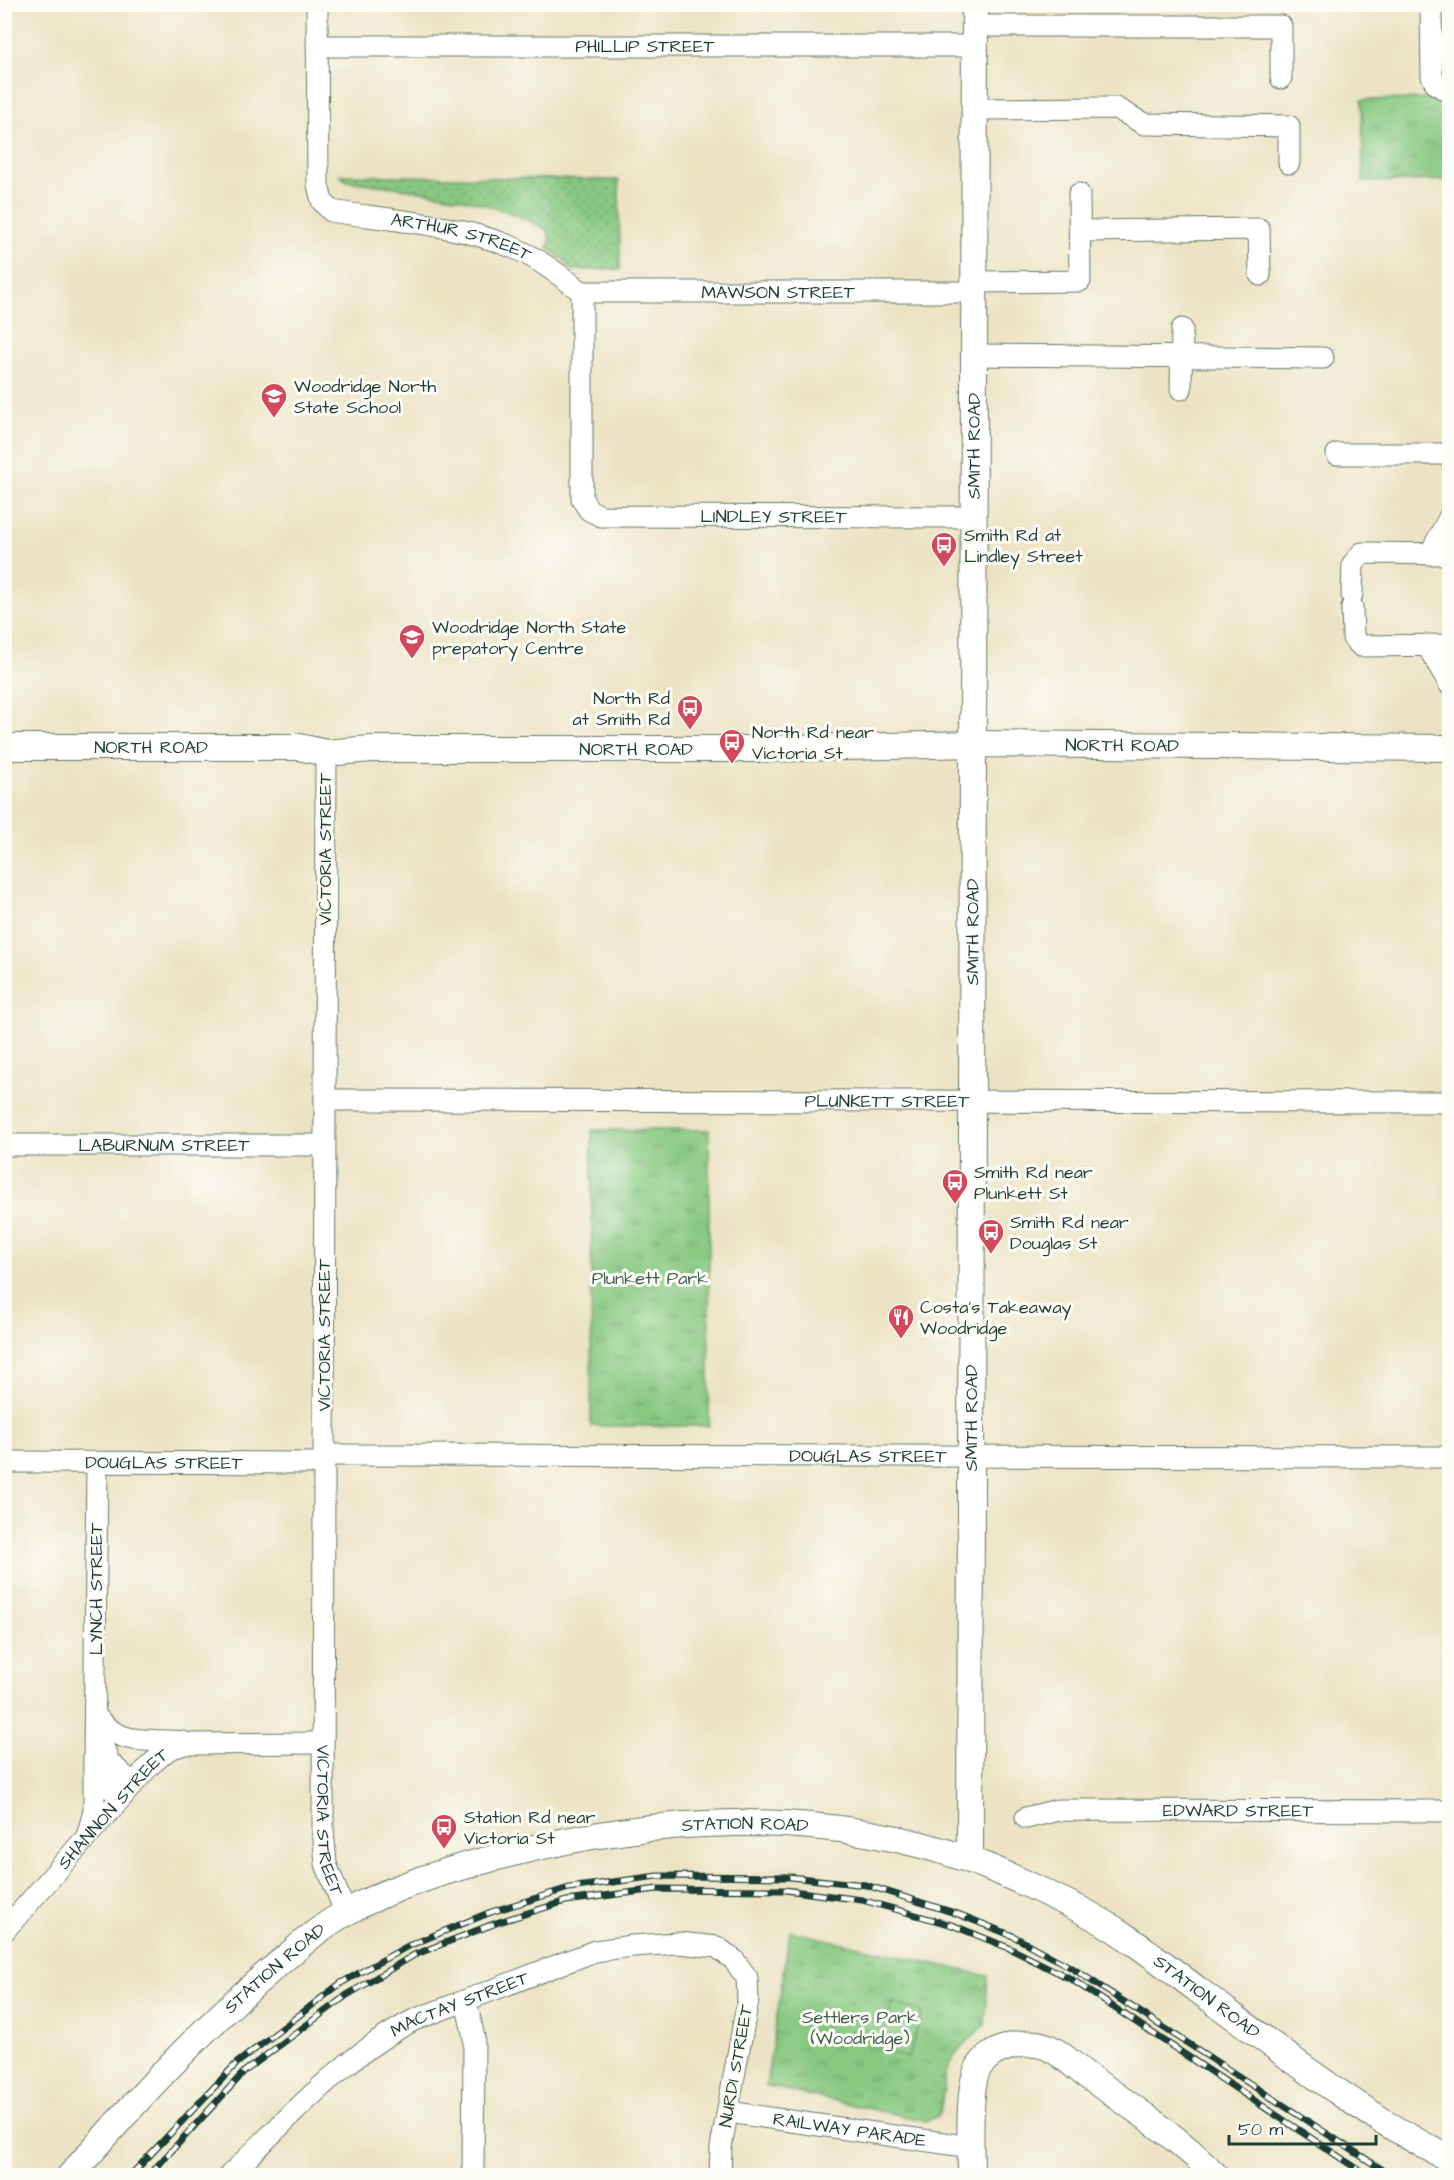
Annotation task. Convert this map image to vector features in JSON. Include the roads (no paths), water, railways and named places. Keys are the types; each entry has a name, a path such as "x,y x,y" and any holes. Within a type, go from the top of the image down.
{"street":[{"name":"ARTHUR STREET","path":"317,4 318,185 322,201 331,211 436,227 512,247 549,267 582,292"},
{"path":"1431,4 1432,76 1436,84 1449,93"},
{"name":"PHILLIP STREET","path":"317,46 975,26 1281,26 1281,78"},
{"name":"SMITH ROAD","path":"970,1860 975,26"},
{"path":"974,109 1116,108 1144,124 1290,126 1289,163"},
{"path":"1079,194 1080,231 1259,229 1260,275"},
{"name":"MAWSON STREET","path":"582,292 973,287 1080,281 1080,231"},
{"name":"LINDLEY STREET","path":"582,292 582,498 589,510 602,516 974,517"},
{"path":"1182,329 1182,389"},
{"path":"974,355 1182,359 1323,358"},
{"path":"1337,454 1449,454"},
{"path":"1449,516 1440,554 1362,553 1353,564 1352,601 1353,638 1361,646 1449,645"},
{"path":"1427,645 1449,685"},
{"name":"NORTH ROAD","path":"4,747 299,747 326,753 371,749 759,749 974,744 1449,748"},
{"name":"VICTORIA STREET","path":"326,753 322,1743 326,1864 345,1912"},
{"name":"PLUNKETT STREET","path":"325,1100 1449,1102"},
{"name":"LABURNUM STREET","path":"4,1145 324,1145"},
{"name":"DOUGLAS STREET","path":"4,1462 972,1455 1449,1457"},
{"name":"LYNCH STREET","path":"85,1839 94,1811 97,1462"},
{"path":"95,1718 107,1729 128,1739 192,1744"},
{"name":"LYNCH STREET","path":"95,1718 106,1756 127,1791"},
{"name":"SHANNON STREET","path":"4,1931 161,1755 177,1746 192,1744 322,1743"},
{"path":"94,1763 100,1778 127,1791"},
{"name":"EDWARD STREET","path":"1026,1818 1058,1810 1449,1811"},
{"name":"STATION ROAD","path":"70,2175 154,2079 210,2023 304,1941 345,1912 441,1873 556,1842 693,1824 754,1822 830,1828 899,1841 970,1860 1080,1909 1127,1936 1196,1989 1375,2115 1449,2159"},
{"name":"MACTAY STREET","path":"229,2175 359,2054 386,2035 414,2020 595,1951 679,1943 717,1947 735,1960"},
{"name":"NURDI STREET","path":"720,2175 721,2147 748,2000 747,1978 735,1960"},
{"path":"466,2002 474,2037 473,2175"},
{"path":"971,2175 972,2091 979,2067 993,2055 1016,2043 1045,2046 1152,2120 1193,2152 1216,2175"},
{"name":"RAILWAY PARADE","path":"728,2112 971,2147"}],"railway":[{"path":"130,2176 237,2063 341,1983 408,1946 491,1912 569,1888 657,1876 790,1877 866,1885 958,1914 1013,1936 1072,1968 1392,2176"},
{"path":"148,2176 245,2071 347,1995 414,1955 496,1923 566,1901 657,1889 785,1890 862,1900 952,1925 1009,1948 1071,1979 1368,2176"}],"place":[{"name":"Woodridge North State School","path":"274,419"},
{"name":"Smith Rd at Lindley Street","path":"944,568"},
{"name":"Woodridge North State prepatory Centre","path":"412,660"},
{"name":"North Rd at Smith Rd","path":"690,731"},
{"name":"North Rd near Victoria St","path":"732,765"},
{"name":"Smith Rd near Plunkett St","path":"955,1205"},
{"name":"Smith Rd near Douglas St","path":"991,1255"},
{"name":"Costa's Takeaway Woodridge","path":"901,1340"},
{"name":"Station Rd near Victoria St","path":"444,1850"}],"park label":[{"name":"Plunkett Park","path":"650,1278"},
{"name":"Settlers Park (Woodridge)","path":"860,2027"}]}
